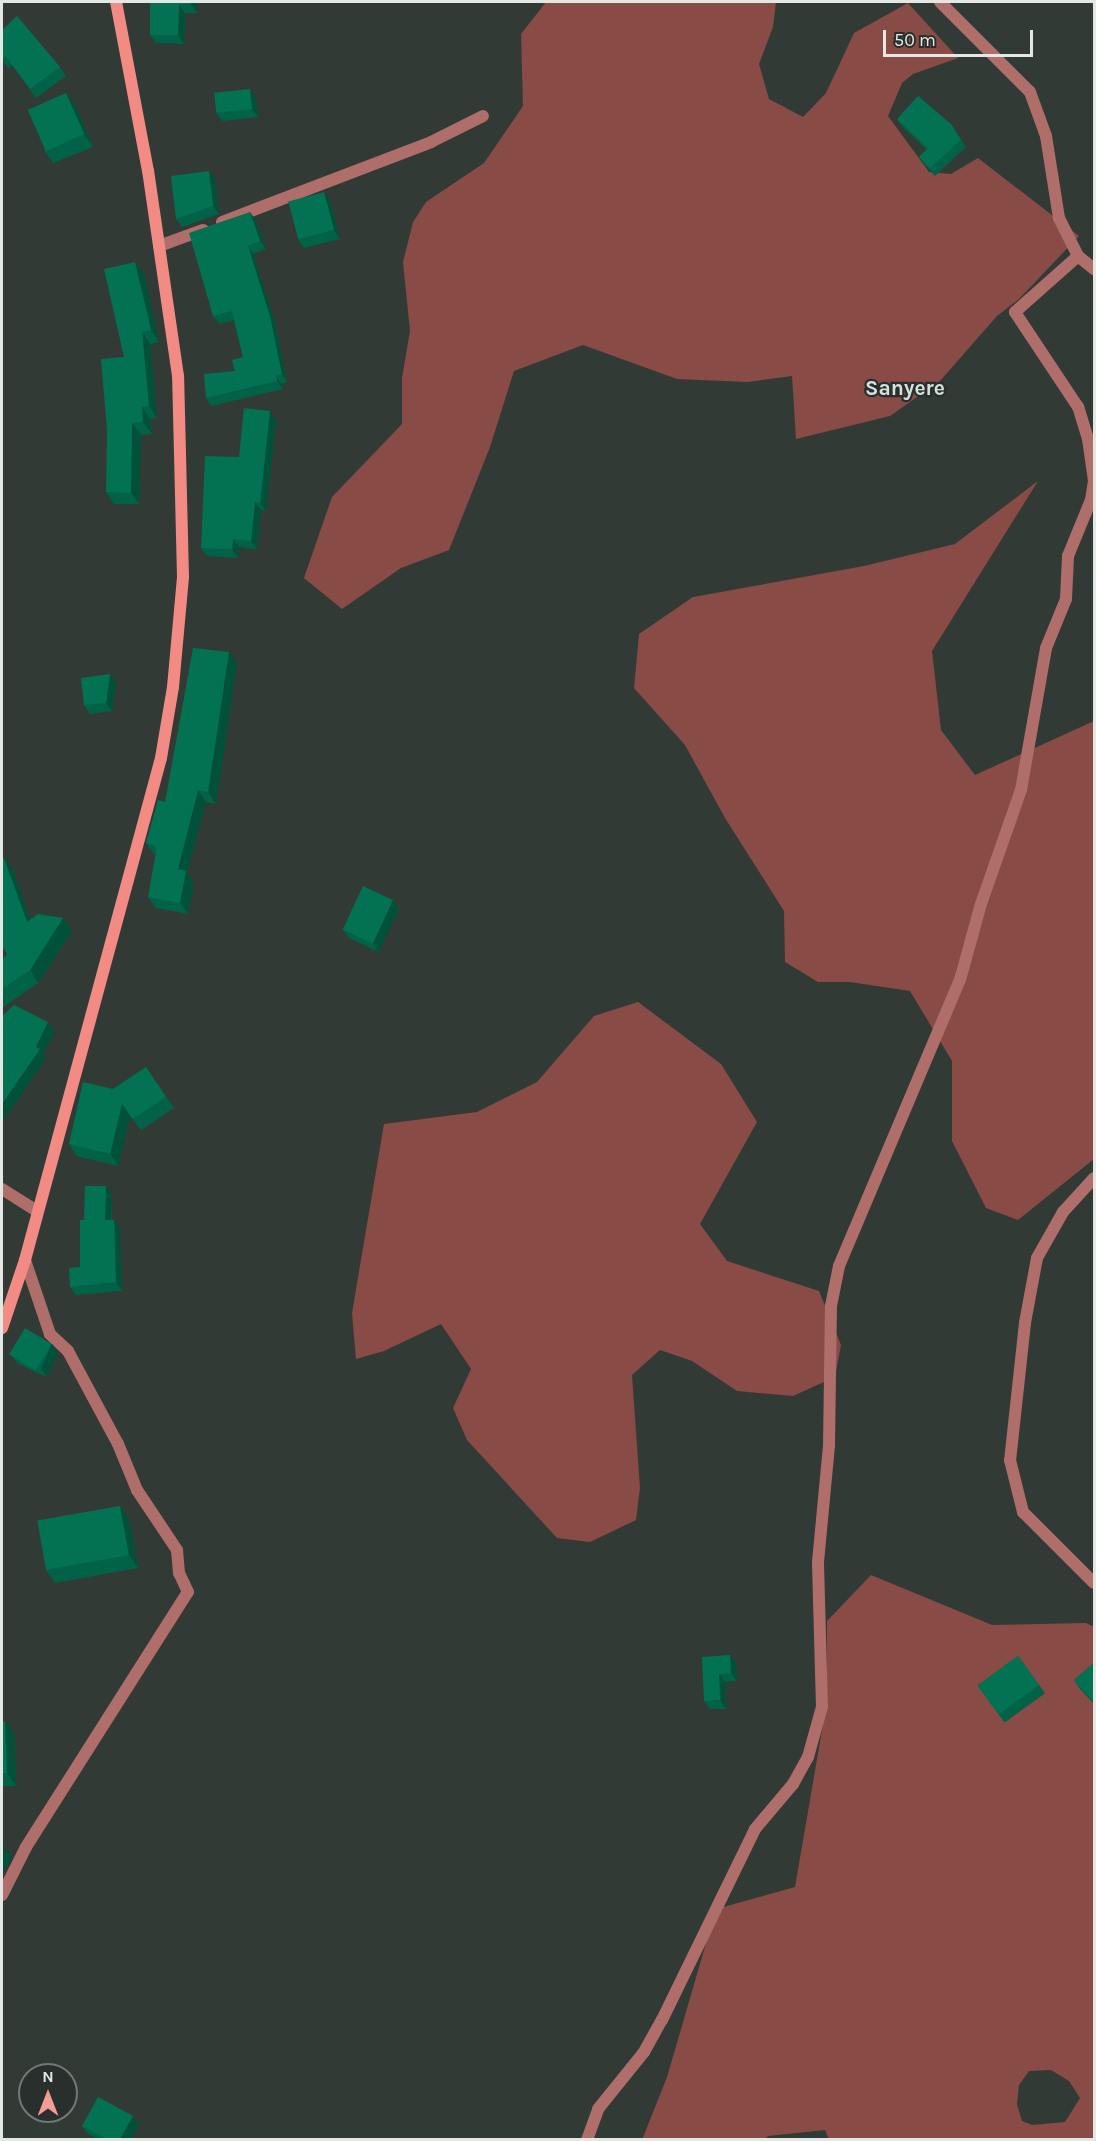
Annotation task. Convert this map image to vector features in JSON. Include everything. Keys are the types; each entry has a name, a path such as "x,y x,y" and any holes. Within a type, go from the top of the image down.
{"street":[{"path":"2,1328 25,1260 161,758 173,687 183,577 178,376 159,246 116,2"},
{"path":"940,2 1030,92 1046,136 1059,218 1078,256 1095,270"},
{"path":"159,246 431,142 483,116"},
{"path":"587,2139 598,2109 644,2052 662,2020 755,1829 793,1784 808,1757 822,1707 818,1562 830,1446 831,1306 839,1266 960,980 981,904 1022,790 1046,648 1062,614 1068,556 1091,500 1094,481 1083,420 1015,312 1078,256"},
{"path":"1095,1178 1063,1212 1037,1258 1025,1323 1010,1460 1023,1512 1095,1583"},
{"path":"2,1189 37,1211"},
{"path":"2,1895 26,1847 188,1592 179,1573 177,1550 137,1490 118,1444 68,1351 50,1334 25,1260"}],"shaded area":[{"path":"546,2 776,2 773,27 759,64 769,99 803,117 826,93 854,33 908,3 958,58 913,74 902,83 888,116 929,172 951,174 978,158 1079,236 1019,299 997,316 940,381 890,416 796,439 792,376 748,382 677,379 583,345 514,371 490,447 449,550 401,568 342,609 304,578 332,497 402,424 402,378 410,331 403,262 413,222 426,202 484,163 523,106 521,34"},
{"path":"1038,481 932,651 941,730 975,775 1094,721 1094,1159 1018,1220 986,1208 952,1141 952,1061 910,991 850,982 818,982 785,962 784,911 725,818 685,745 634,688 639,634 693,597 864,566 955,544"},
{"path":"638,1002 721,1064 757,1122 700,1224 727,1261 819,1291 841,1345 835,1377 793,1396 737,1391 692,1361 660,1350 632,1375 640,1488 636,1520 590,1542 557,1538 467,1440 453,1408 471,1369 441,1324 384,1351 356,1359 352,1313 384,1124 477,1112 537,1082 594,1016"},
{"path":"871,1575 992,1625 1086,1623 1094,1627 1094,2139 829,2140 825,2130 768,2136 765,2139 642,2140 667,2077 716,1909 795,1887 827,1701 827,1621","holes":["1051,2070 1069,2081 1080,2098 1065,2122 1032,2125 1022,2121 1017,2104 1019,2085 1029,2071"]}],"building":[{"path":"150,2 191,2 191,4 179,4 178,35 150,35"},
{"path":"17,16 60,67 30,89 6,56 2,59 2,30"},
{"path":"250,89 252,109 216,113 214,93"},
{"path":"66,93 84,134 46,151 28,110"},
{"path":"918,96 951,124 961,140 930,168 919,157 928,148 897,119"},
{"path":"209,171 213,206 176,219 171,176"},
{"path":"324,192 334,230 298,239 288,202"},
{"path":"250,212 260,241 248,246 270,316 282,374 276,376 277,381 206,398 204,374 235,371 232,360 243,357 232,311 213,316 189,233"},
{"path":"135,262 151,330 142,332 149,406 142,407 143,422 132,423 131,493 106,492 107,430 101,359 124,357 104,269"},
{"path":"244,408 270,411 260,503 255,502 251,541 233,539 232,549 201,548 205,456 239,457"},
{"path":"193,648 229,652 208,792 198,790 178,869 186,871 180,903 148,897 157,846 146,843 158,800 165,802"},
{"path":"110,674 106,703 84,705 81,678"},
{"path":"4,858 27,922 38,914 63,918 30,970 2,989 2,960 7,954 2,946 2,859"},
{"path":"363,886 393,900 373,943 343,930"},
{"path":"14,1005 48,1022 36,1047 40,1049 2,1104 2,1016"},
{"path":"146,1067 166,1097 133,1119 122,1104 110,1154 69,1144 83,1082 113,1089"},
{"path":"85,1186 106,1186 105,1220 114,1220 116,1282 70,1287 69,1268 80,1267 80,1220 84,1220"},
{"path":"25,1328 52,1344 36,1371 9,1355"},
{"path":"120,1506 129,1555 46,1570 37,1521"},
{"path":"730,1655 731,1673 719,1674 720,1700 704,1701 702,1657"},
{"path":"1018,1656 1039,1685 999,1715 978,1685"},
{"path":"1095,1662 1095,1703 1074,1680"},
{"path":"5,1721 7,1773 2,1773 2,1722"},
{"path":"98,2097 133,2116 120,2139 107,2139 82,2126"}],"district":[{"name":"Sanyere","path":"905,388"}]}
